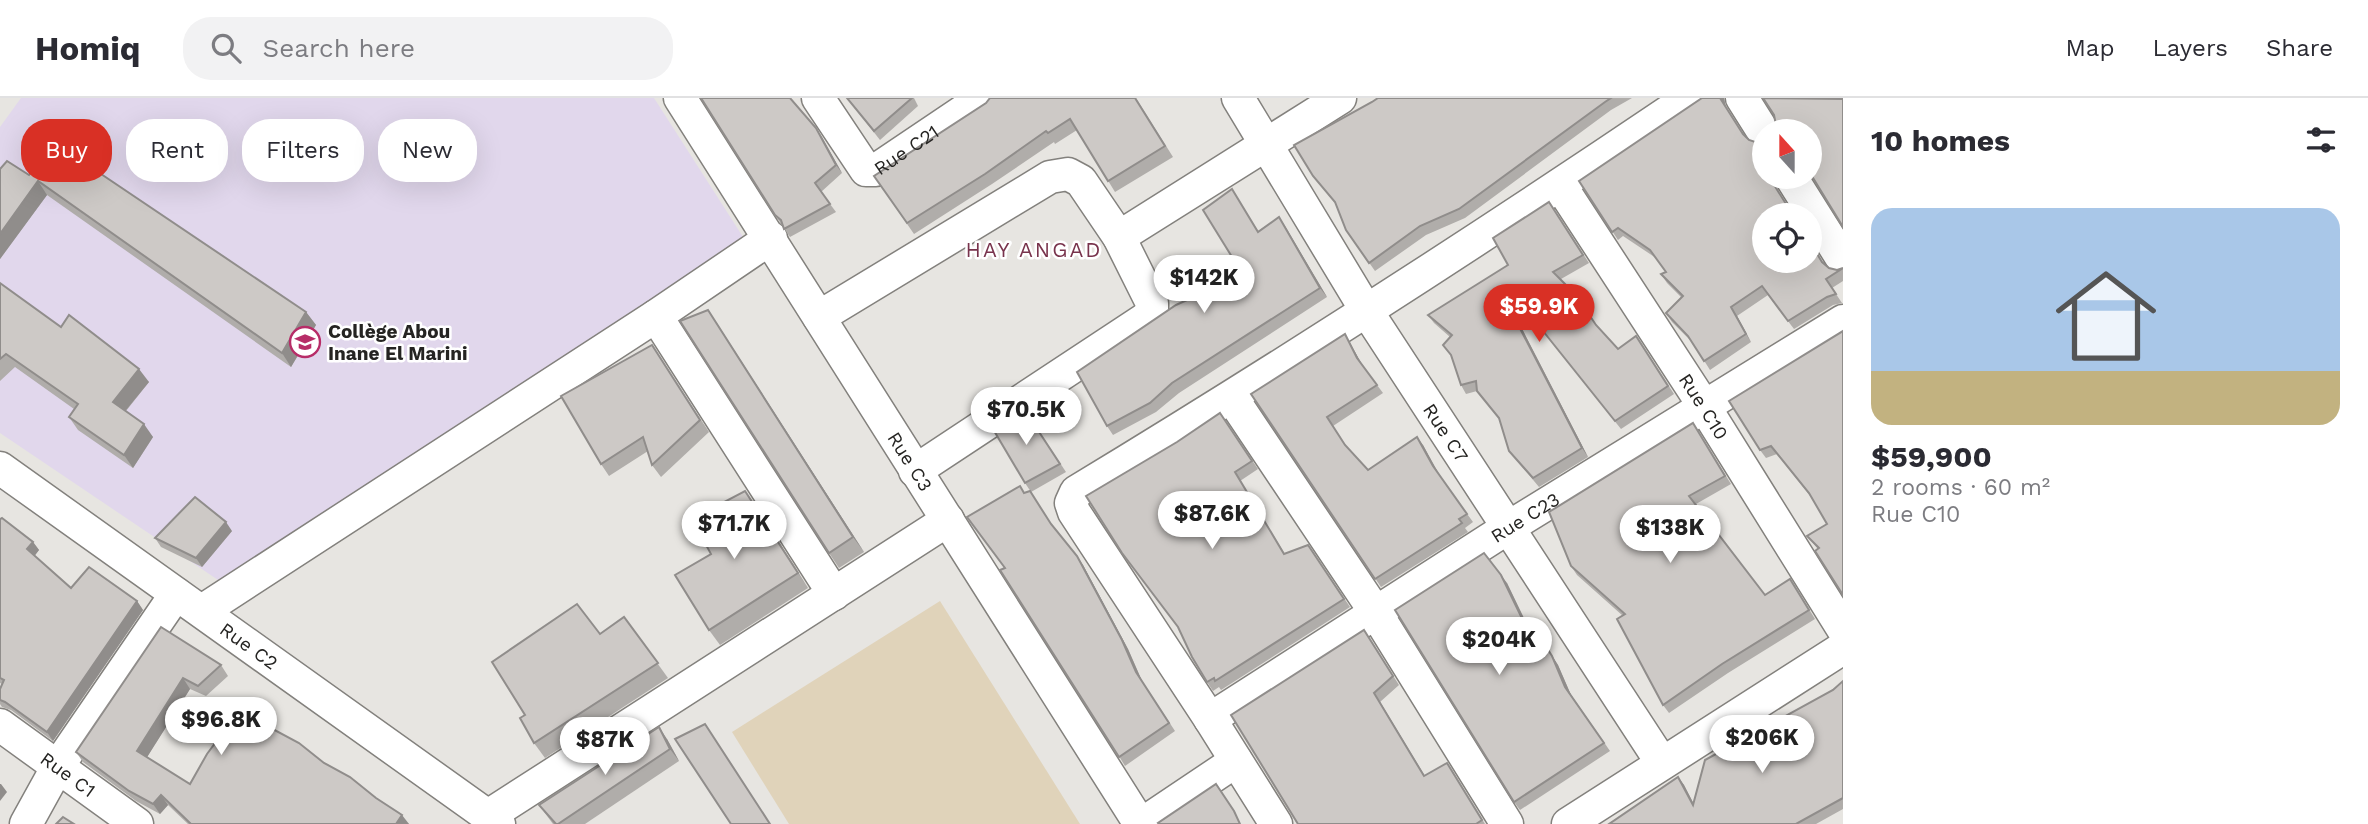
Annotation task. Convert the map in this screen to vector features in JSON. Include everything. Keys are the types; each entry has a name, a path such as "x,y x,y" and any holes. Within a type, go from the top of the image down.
{"street":[{"name":"Rue C3","path":"680,98 1141,824"},
{"name":"Rue C21","path":"818,98 866,170 876,170 983,98"},
{"name":"Rue C7","path":"1238,98 1366,310 1662,763"},
{"path":"1119,237 1340,98"},
{"path":"1276,824 1073,512 1071,503 1076,492 1232,398 1689,98"},
{"path":"1742,98 1755,119"},
{"path":"819,317 1050,177 1068,174 1081,181 1119,237 1152,303 1152,312 1146,319 915,471"},
{"name":"Rue C10","path":"1560,185 1704,407 1843,629"},
{"path":"1799,189 1843,260"},
{"path":"202,611 656,316 771,238"},
{"path":"656,316 834,594"},
{"name":"Rue C23","path":"1210,719 1509,527 1843,321"},
{"path":"1232,398 1376,614 1507,824"},
{"name":"Rue C2","path":"0,468 494,820"},
{"path":"494,820 948,520"},
{"path":"26,824 58,766 176,594"},
{"path":"1567,824 1843,648"},
{"name":"Rue C1","path":"0,725 137,824"},
{"path":"1141,824 1236,761"}],"shaded area":[{"name":"Collège Abou Inane El Marini","path":"21,98 654,98 752,251 227,586 0,433 0,127"},
{"path":"940,601 1080,824 789,824 732,732"}],"building":[{"path":"701,98 790,98 816,128 836,165 815,183 830,204 784,229 781,220 775,215"},
{"path":"847,98 912,98 874,131"},
{"path":"990,98 1135,98 1165,146 1108,181 1070,119 1048,133 1046,131 985,174 907,223 874,176"},
{"path":"1378,98 1611,98 1459,209 1420,226 1369,263 1346,230 1335,202 1313,176 1294,145"},
{"path":"1702,98 1720,98 1743,134 1752,141 1752,189 1777,189 1785,203 1752,203 1752,273 1822,273 1822,262 1829,268 1843,268 1826,279 1836,294 1788,321 1762,286 1731,307 1746,334 1704,361 1688,336 1666,313 1683,296 1661,274 1666,272 1650,250 1618,228 1612,232 1579,181"},
{"path":"1763,98 1843,99 1843,227 1820,189 1822,189 1822,119 1775,119"},
{"path":"7,161 21,170 21,182 37,182 0,234 0,169"},
{"path":"112,181 306,312 282,353 39,182"},
{"path":"1232,189 1258,232 1279,217 1320,288 1172,383 1150,403 1107,426 1077,372 1176,305 1216,287 1237,265 1203,210"},
{"path":"1549,202 1583,255 1553,272 1576,295 1596,325 1618,349 1636,336 1668,386 1615,421 1523,306 1512,313 1582,448 1533,478 1509,451 1499,418 1477,391 1476,381 1461,385 1451,355 1443,345 1452,335 1428,315 1508,265 1493,238"},
{"path":"0,283 61,327 69,315 139,369 113,402 144,424 124,455 69,417 78,404 6,354 0,359"},
{"path":"708,310 853,537 829,553 680,321"},
{"path":"1843,331 1843,595 1815,551 1819,548 1807,536 1827,524 1809,493 1771,446 1760,450 1729,401"},
{"path":"1345,334 1357,358 1377,385 1327,417 1345,445 1368,470 1417,437 1433,466 1467,514 1459,519 1462,523 1375,579 1251,394"},
{"path":"652,345 700,420 652,465 643,437 601,464 561,396"},
{"path":"1024,409 1060,464 1025,483 993,429"},
{"path":"1220,413 1252,461 1235,472 1284,554 1308,545 1344,599 1215,681 1214,678 1207,682 1178,627 1122,553 1086,496"},
{"path":"1693,423 1725,476 1689,496 1765,595 1790,579 1809,610 1722,664 1663,705 1617,619 1625,614 1571,566 1549,512"},
{"path":"1020,486 1024,493 1030,491 1051,524 1077,556 1136,672 1169,723 1119,757 1000,570 1005,568 967,517"},
{"path":"745,491 798,573 709,630 675,575 711,554 692,519"},
{"path":"195,497 226,522 196,558 155,538"},
{"path":"2,518 33,542 27,549 71,588 89,567 137,601 47,732 0,700 0,689 4,680 0,678"},
{"path":"1484,553 1501,575 1530,635 1536,631 1552,656 1565,687 1604,743 1514,802 1395,610"},
{"path":"577,604 600,634 624,617 658,663 534,743 520,718 525,715 492,662"},
{"path":"161,627 221,665 198,686 183,678 137,751 190,784 207,754 239,711 299,743 324,763 350,777 402,815 396,824 191,824 161,795 153,804 129,791 76,752"},
{"path":"1364,630 1393,676 1374,693 1424,776 1447,763 1482,820 1476,824 1298,824 1231,715"},
{"path":"1843,681 1843,798 1796,824 1609,824 1678,777 1693,805 1705,760 1833,690"},
{"path":"705,724 770,824 731,824 675,739"},
{"path":"659,727 670,749 558,824 539,805"},
{"path":"1216,784 1240,824 1158,823"},
{"path":"63,817 74,824 56,824"}],"place":[{"name":"Collège Abou Inane El Marini","path":"305,342"}],"district":[{"name":"HAY ANGAD","path":"1034,249"}]}
